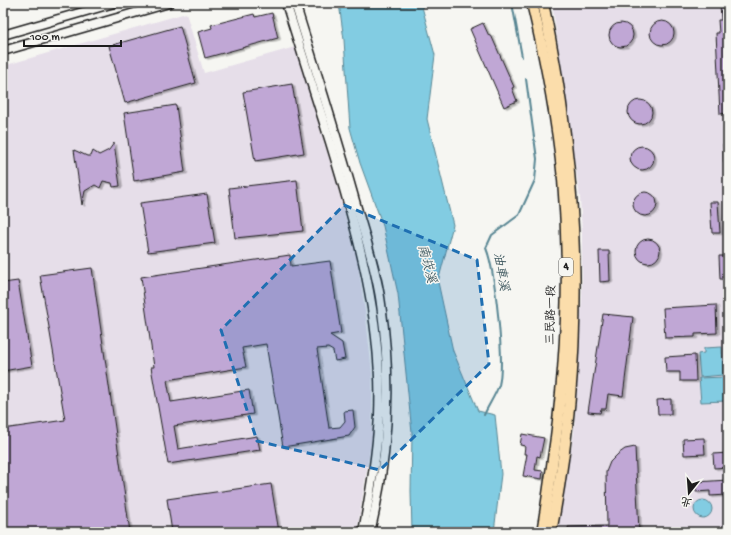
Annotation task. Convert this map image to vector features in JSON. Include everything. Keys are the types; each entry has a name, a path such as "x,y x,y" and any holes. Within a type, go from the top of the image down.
{"main road":[{"name":"三民路一段","path":"532,3 546,65 556,121 563,180 566,241 564,357 557,430 542,532"},
{"name":"三民路一段","path":"543,3 556,62 567,141 576,254 573,356 567,432 551,532"}],"street":[{"path":"3,36 114,3"},
{"path":"3,52 169,3"},
{"path":"286,3 342,181 364,263 373,314 377,361 379,415 363,532"},
{"path":"295,3 348,174 372,261 381,304 387,365 386,443 382,479 370,532"}],"highlighted area":[{"path":"344,205 477,260 489,364 380,470 257,441 221,330"}],"shaded area":[{"path":"552,3 728,3 728,532 556,532 574,433 582,297 582,234 580,198"},
{"path":"186,13 204,73 295,47 336,181 358,263 366,318 372,373 372,437 357,532 3,532 3,66"}],"water":[{"name":"南崁溪","path":"339,3 421,3 435,55 427,119 453,225 438,282 453,351 478,411 495,415 501,474 494,532 412,532 412,433 398,294 383,226 360,163 350,128 344,40"},
{"path":"722,347 723,375 700,377 698,354 704,353 704,348"},
{"path":"725,377 726,401 701,402 699,378"},
{"path":"703,500 709,503 712,509 709,515 703,518 697,515 694,509 697,503"}],"building":[{"path":"720,3 726,3 728,113 720,114 716,33 719,33 718,20 721,20"},
{"path":"272,13 278,38 205,58 198,32 212,28 211,25 254,14 255,17"},
{"path":"657,21 667,21 674,28 674,38 667,45 657,45 650,38 650,28"},
{"path":"483,23 489,36 491,35 514,87 512,88 517,101 504,107 470,29"},
{"path":"616,23 626,23 633,30 633,40 626,47 616,47 609,40 609,30"},
{"path":"180,26 196,83 125,103 109,46"},
{"path":"292,84 304,153 255,161 243,92"},
{"path":"635,100 645,100 652,107 652,117 645,124 635,124 628,117 628,107"},
{"path":"176,105 185,172 134,181 124,113"},
{"path":"114,143 120,186 113,187 112,183 103,181 100,188 95,185 85,191 82,205 74,150 87,156 91,156 93,151 99,155 109,150"},
{"path":"723,144 728,144 728,163 724,163"},
{"path":"637,146 647,146 654,153 654,163 647,170 637,170 630,163 630,153"},
{"path":"297,180 303,231 235,238 229,188"},
{"path":"640,192 650,192 657,199 657,209 650,216 640,216 633,209 633,199"},
{"path":"207,194 215,243 148,252 140,203"},
{"path":"710,202 718,202 720,233 712,233"},
{"path":"643,239 653,239 660,246 660,256 653,263 643,263 636,256 636,246"},
{"path":"599,251 609,251 610,281 600,282"},
{"path":"290,255 291,266 330,261 341,333 330,335 342,343 345,359 335,361 333,351 328,348 317,349 329,428 340,427 345,421 344,411 353,410 355,427 349,436 283,447 266,344 242,348 246,367 167,380 171,402 249,390 253,414 174,426 178,449 257,436 260,450 168,464 151,367 154,367 141,277"},
{"path":"719,256 728,256 728,279 720,279"},
{"path":"92,268 130,532 3,532 3,429 65,420 40,275"},
{"path":"18,281 32,366 3,371 3,283"},
{"path":"716,305 717,333 695,334 695,337 665,338 663,308"},
{"path":"603,314 633,317 623,396 608,394 606,409 601,409 600,413 588,412"},
{"path":"695,355 696,381 680,381 680,372 666,372 665,357"},
{"path":"671,399 671,414 658,414 657,400"},
{"path":"522,434 544,438 540,457 537,456 535,470 543,471 542,479 523,476 527,454 524,454 525,446 520,445"},
{"path":"704,438 705,454 684,455 683,439"},
{"path":"635,447 639,532 569,532 568,527 607,526 606,472 610,462 618,454 625,449"},
{"path":"728,453 728,467 714,468 713,454"},
{"path":"728,480 728,495 710,496 710,491 696,492 696,482"},
{"path":"271,484 279,532 172,532 167,499"}],"waterway":[{"name":"油車溪","path":"512,3 522,57"},
{"name":"油車溪","path":"484,415 499,385 501,373 500,337 496,295 493,275 486,248 492,235 519,215 535,180 537,159 526,79"}]}
